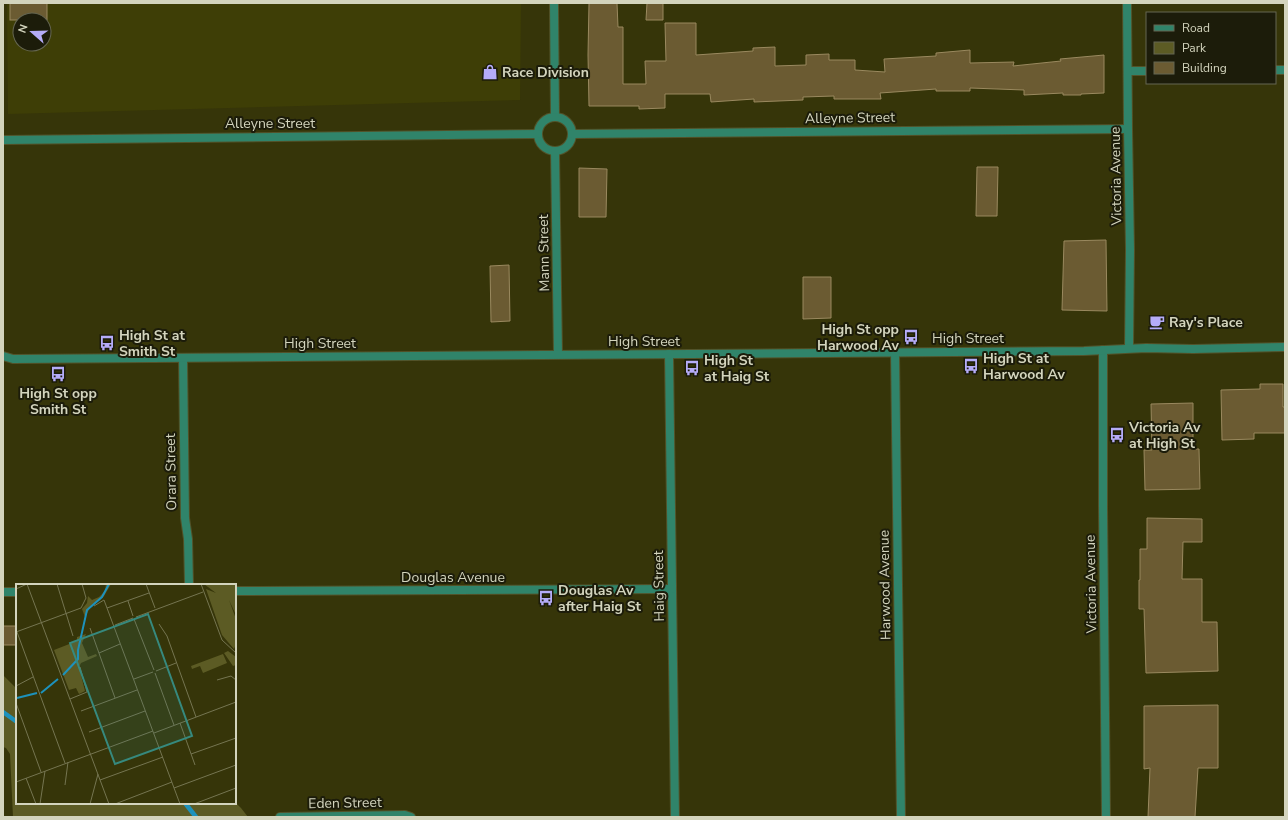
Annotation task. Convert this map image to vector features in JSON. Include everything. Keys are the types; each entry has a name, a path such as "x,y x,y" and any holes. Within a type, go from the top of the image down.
{"street":[{"path":"554,3 554,117"},
{"name":"Victoria Avenue","path":"1127,3 1130,250 1129,348"},
{"path":"1128,71 1146,71"},
{"path":"549,117 554,117 560,117 565,120 571,128 572,134 571,139 565,147 555,151 545,148 538,139 540,124 549,117"},
{"name":"Alleyne Street","path":"572,134 1128,128"},
{"name":"Alleyne Street","path":"3,140 538,134"},
{"name":"Mann Street","path":"555,151 558,354"},
{"name":"High Street","path":"3,356 13,359 183,358 1285,347"},
{"name":"Victoria Avenue","path":"1103,350 1106,817"},
{"name":"Harwood Avenue","path":"895,352 901,817"},
{"name":"Haig Street","path":"669,354 675,817"},
{"name":"Orara Street","path":"183,358 185,518 188,539 189,584"},
{"name":"Douglas Avenue","path":"236,591 672,589"},
{"path":"3,592 16,592"},
{"name":"Eden Street","path":"280,817 405,815 411,817"}],"shaded area":[{"path":"7,3 521,3 520,100 8,114"}],"green space":[{"path":"3,675 16,688 16,804 236,803 248,817 13,817 10,754 6,748 3,747"}],"building":[{"path":"10,3 47,3 47,12 12,12 12,20 10,20"},
{"path":"589,3 617,3 618,27 623,27 623,84 646,84 645,61 666,61 665,23 696,23 696,55 753,51 753,48 775,47 775,66 806,65 806,55 829,54 829,60 855,60 855,70 885,72 884,59 936,56 936,53 970,50 970,63 1014,62 1013,66 1061,61 1060,59 1104,55 1104,93 1081,95 1063,95 1063,93 1024,95 1024,90 970,88 970,91 936,91 936,89 880,93 881,99 834,99 834,96 803,97 803,100 754,102 754,99 711,102 710,94 665,94 665,108 639,109 639,106 589,106"},
{"path":"647,3 663,3 663,20 646,20"},
{"path":"977,167 998,167 997,216 976,216"},
{"path":"579,168 607,169 606,217 579,217"},
{"path":"1106,240 1107,311 1062,310 1064,241"},
{"path":"509,265 510,321 491,322 490,266"},
{"path":"803,277 831,277 831,318 803,319"},
{"path":"1260,384 1283,384 1285,433 1254,433 1254,439 1222,440 1221,390 1260,389"},
{"path":"1193,403 1193,449 1199,449 1200,489 1145,490 1144,450 1152,450 1151,404"},
{"path":"1147,518 1202,519 1202,542 1183,542 1182,579 1202,579 1202,622 1217,622 1218,671 1146,673 1144,609 1139,609 1139,580 1140,549 1147,549"},
{"path":"3,626 16,626 16,645 3,645"},
{"path":"1218,705 1218,768 1198,768 1195,817 1148,817 1150,768 1144,769 1144,706"}],"waterway":[{"path":"3,712 16,721"},
{"path":"186,804 196,817"}],"place":[{"name":"Race Division","path":"490,72"},
{"name":"Ray's Place","path":"1157,322"},
{"name":"High St opp Harwood Av","path":"911,337"},
{"name":"High St at Smith St","path":"107,343"},
{"name":"High St at Harwood Av","path":"971,366"},
{"name":"High St at Haig St","path":"692,368"},
{"name":"High St opp Smith St","path":"58,374"},
{"name":"Victoria Av at High St","path":"1117,435"},
{"name":"Douglas Av after Haig St","path":"546,598"}]}
